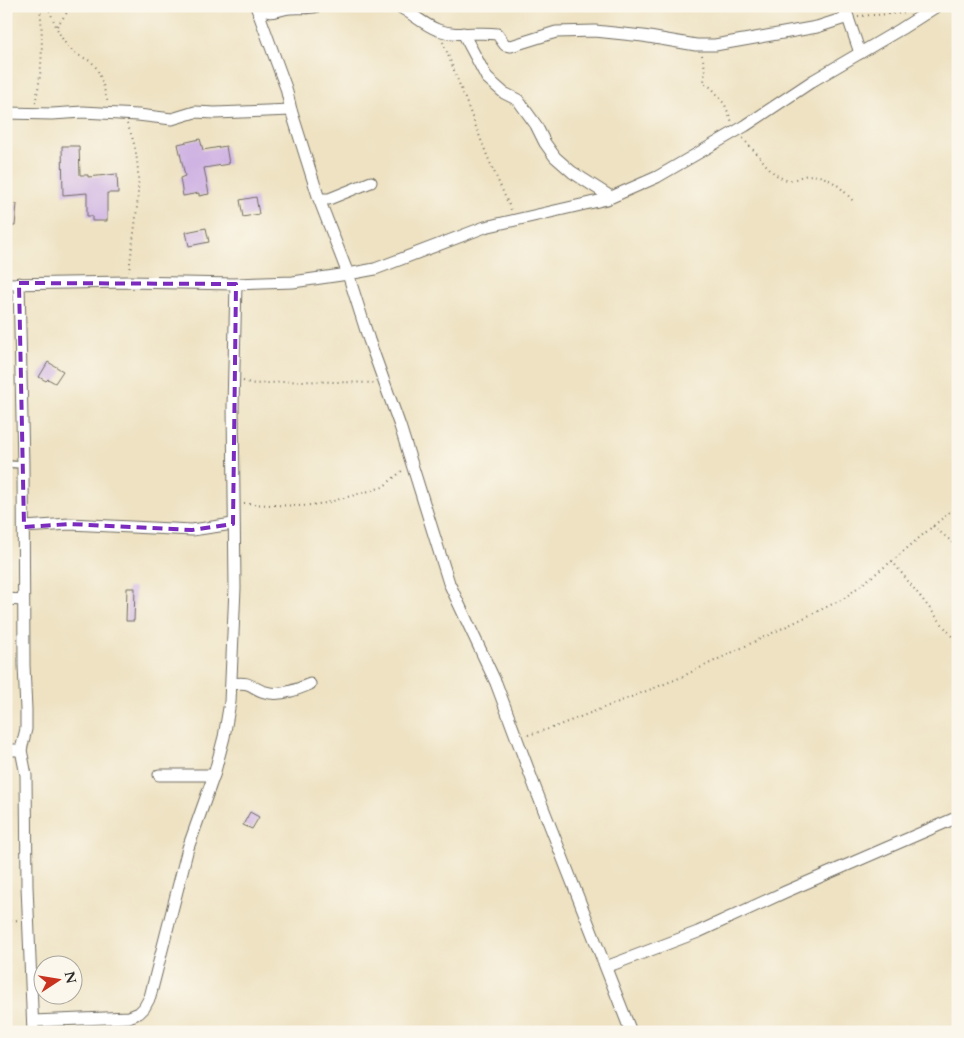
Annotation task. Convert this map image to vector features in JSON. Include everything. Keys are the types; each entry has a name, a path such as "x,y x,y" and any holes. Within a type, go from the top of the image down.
{"street":[{"path":"258,6 268,12 275,13 290,8 307,9 318,6"},
{"path":"258,6 286,88 290,110 319,199 348,274 412,461 449,583 496,683 631,1032"},
{"path":"398,6 439,31 463,34 497,34 505,45 508,46 556,32 595,30 715,46 817,26 846,12 860,54"},
{"path":"6,284 128,282 236,284 293,282 375,269 485,227 584,205 611,197 656,177 737,131 830,69 860,54 937,6"},
{"path":"463,34 486,78 504,93 518,100 555,156 572,172 611,197"},
{"path":"6,113 83,112 172,119 195,112 215,114 290,110"},
{"path":"319,199 329,199 371,182"},
{"path":"19,283 26,729 22,750 26,774 27,886 33,1026 129,1017 139,1013 144,1008 150,997 157,973 188,848 214,775 224,737 232,684 236,284"},
{"path":"24,527 70,524 192,530 233,524"},
{"path":"6,599 23,600"},
{"path":"232,684 246,682 271,693 288,691 310,684"},
{"path":"6,750 22,750"},
{"path":"159,775 214,775"},
{"path":"606,968 698,932 958,817"}],"lane":[{"path":"6,464 23,465"}],"path":[{"path":"31,114 40,78 43,39 40,6"},
{"path":"48,6 57,27 73,51 92,62 96,67 118,115 133,141 138,163 136,205 128,282"},
{"path":"57,27 72,6"},
{"path":"846,12 906,14"},
{"path":"439,31 493,172 515,219"},
{"path":"692,44 704,59 704,83 712,88 725,106 737,131 763,163 780,177 788,180 806,176 828,180 838,185 853,202"},
{"path":"234,379 255,384 299,381 385,383"},
{"path":"233,502 252,505 303,506 326,503 383,487 412,461"},
{"path":"516,738 552,728 686,675 843,599 892,561 958,505"},
{"path":"933,526 958,547"},
{"path":"892,561 958,644"}],"highlighted area":[{"path":"19,283 236,284 233,524 192,530 70,524 24,527"}],"building":[{"path":"200,139 203,150 226,146 229,164 204,168 209,194 199,196 199,193 183,196 180,178 185,176 178,144"},
{"path":"62,146 79,146 80,175 88,175 88,177 117,174 118,193 107,193 107,221 92,221 92,216 87,216 87,193 63,195"},
{"path":"256,197 259,214 243,217 240,200"},
{"path":"6,203 17,204 15,226 6,226"},
{"path":"206,228 209,242 189,246 186,232"},
{"path":"48,362 63,371 55,383 39,377"},
{"path":"127,588 135,588 134,621 126,621"},
{"path":"250,812 259,817 252,829 243,825"}]}
